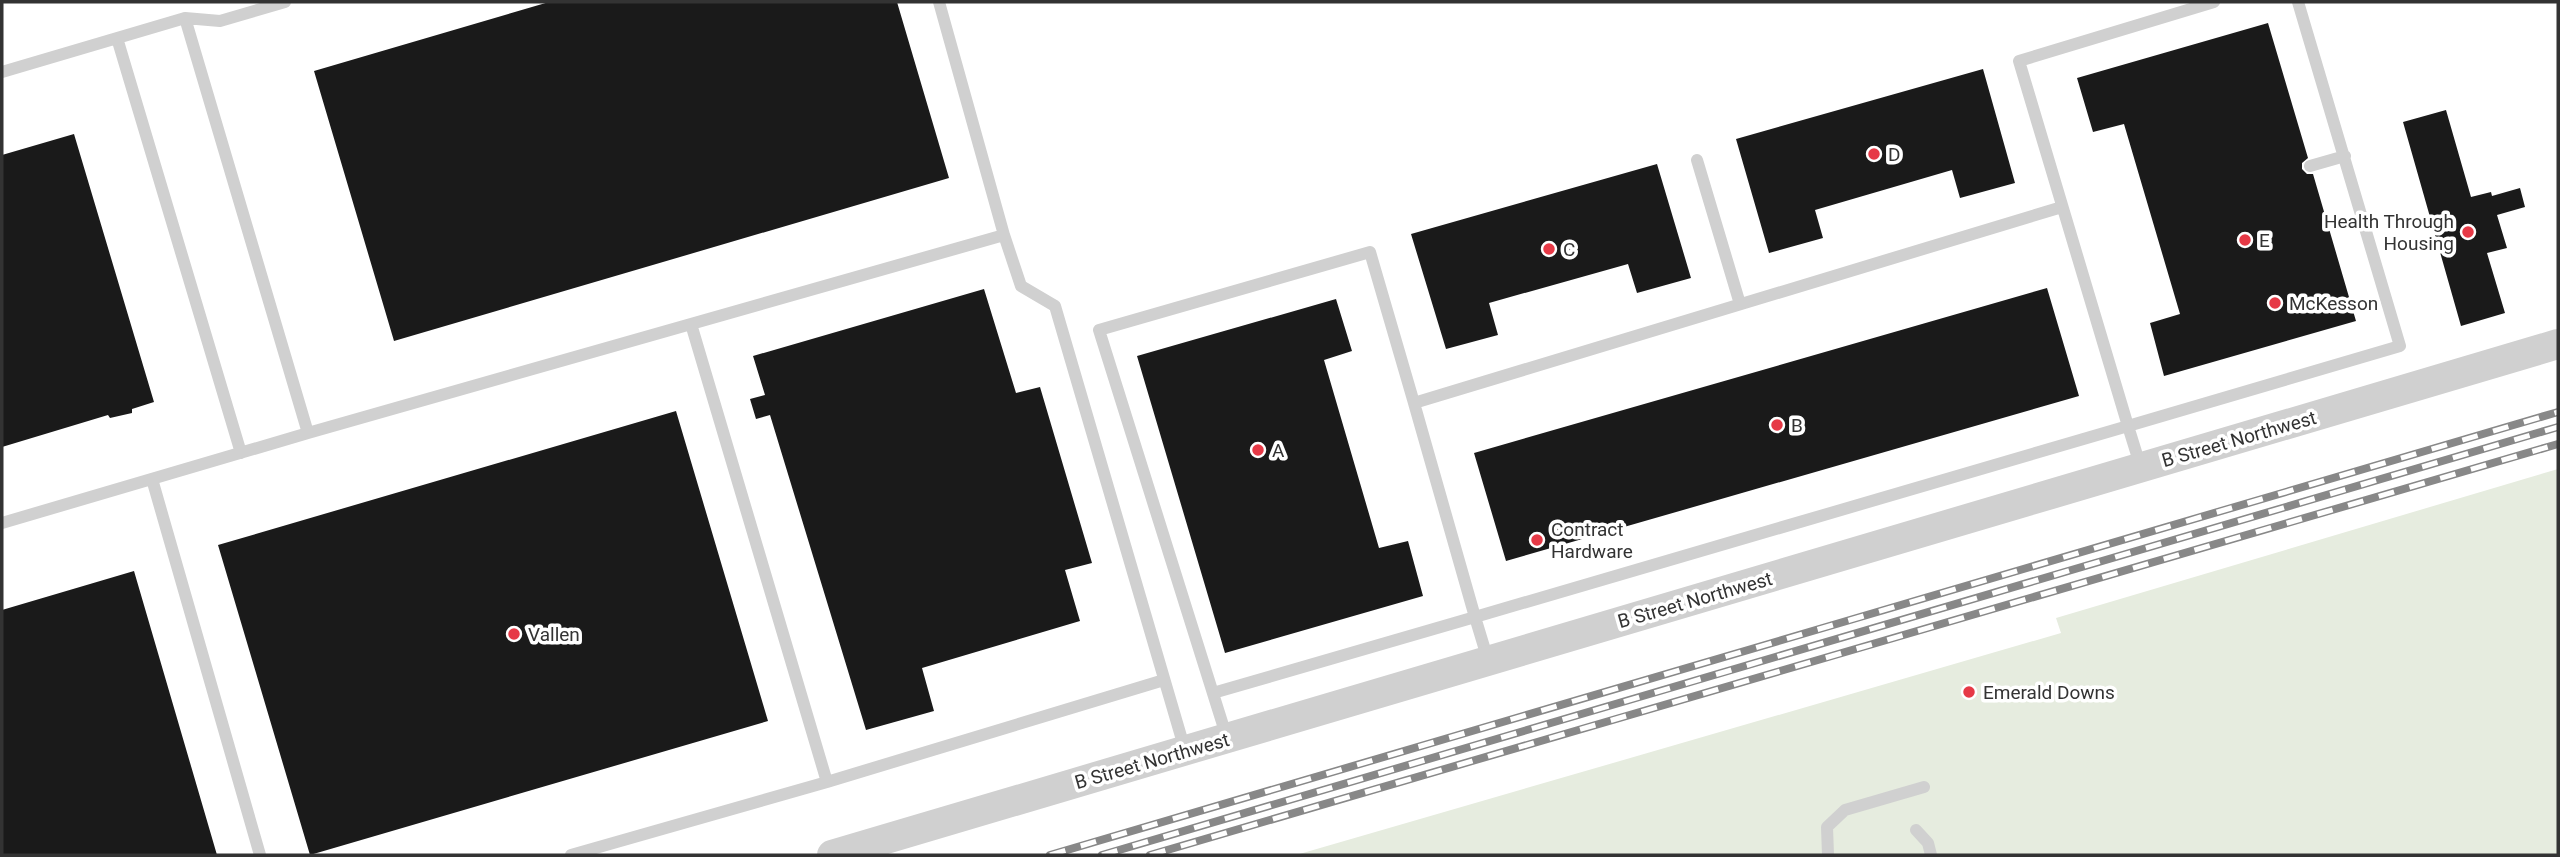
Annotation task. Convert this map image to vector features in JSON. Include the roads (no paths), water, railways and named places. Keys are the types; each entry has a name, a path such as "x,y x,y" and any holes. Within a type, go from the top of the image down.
{"street":[{"name":"B Street Northwest","path":"832,855 2558,344"}],"lane":[{"path":"2,72 186,18 220,21 285,2"},
{"path":"939,2 1004,235 1021,286 1055,306 1185,751"},
{"path":"2141,468 2018,61 2214,2"},
{"path":"1213,693 2400,346 2298,2"},
{"path":"186,18 308,433"},
{"path":"117,38 241,453"},
{"path":"2310,166 2345,156"},
{"path":"1697,160 1740,304"},
{"path":"1414,402 2062,207"},
{"path":"2,523 1004,235"},
{"path":"1227,738 1099,330 1370,252 1489,661"},
{"path":"691,324 827,782"},
{"path":"152,479 260,855"},
{"path":"571,855 827,782 1164,680"},
{"path":"1828,855 1827,827 1845,810 1924,786"},
{"path":"1916,830 1928,843 1931,855"}],"railway":[{"path":"1050,855 2558,412"},
{"path":"1102,855 2558,427"},
{"path":"1150,855 2558,444"}],"place":[{"name":"D","path":"1874,154"},
{"name":"Health Through Housing","path":"2468,232"},
{"name":"E","path":"2245,240"},
{"name":"C","path":"1549,249"},
{"name":"McKesson","path":"2275,303"},
{"name":"B","path":"1777,425"},
{"name":"A","path":"1258,450"},
{"name":"Contract Hardware","path":"1537,540"},
{"name":"Vallen","path":"514,634"},
{"name":"Emerald Downs","path":"1969,692"}]}
